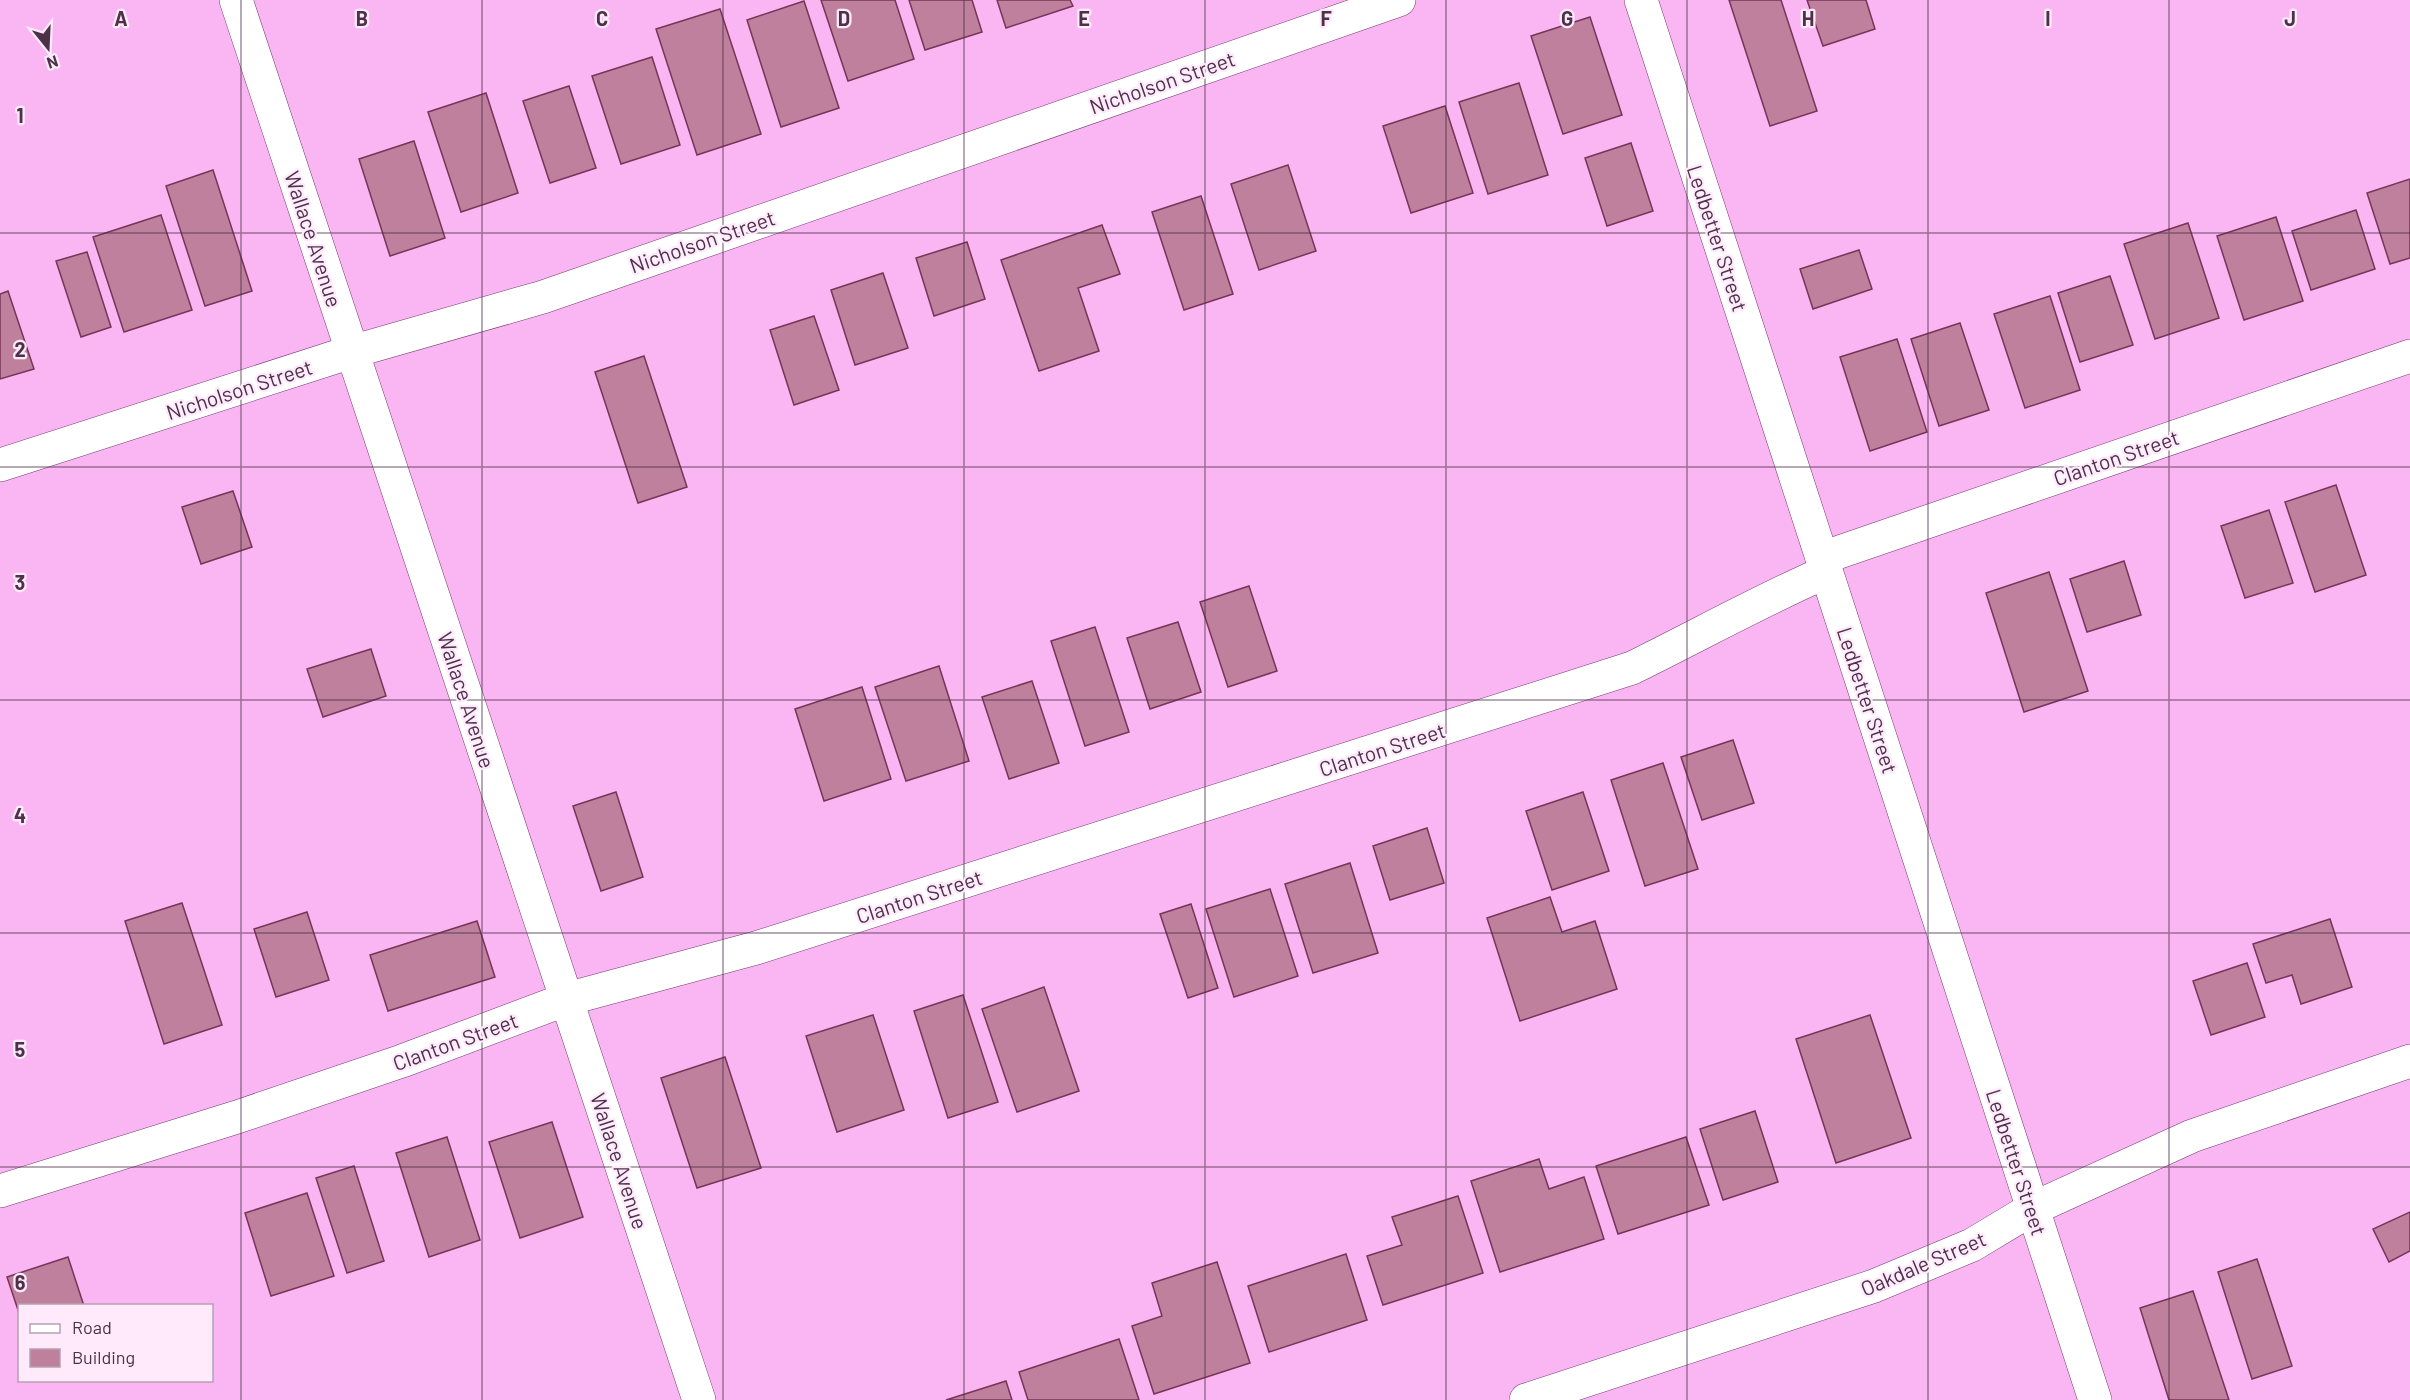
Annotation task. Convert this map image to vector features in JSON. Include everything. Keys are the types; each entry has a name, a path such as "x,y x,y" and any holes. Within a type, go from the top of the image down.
{"street":[{"name":"Wallace Avenue","path":"236,0 699,1400"},
{"name":"Nicholson Street","path":"0,465 351,352 543,297 1399,0"},
{"name":"Ledbetter Street","path":"1641,0 2095,1400"},
{"name":"Clanton Street","path":"0,1191 303,1095 402,1061 567,999 756,948 1632,668 1695,637 1824,565 2410,356"},
{"name":"Oakdale Street","path":"1526,1400 1874,1286 1971,1245 2032,1209 2192,1136 2410,1061"}],"building":[{"path":"821,0 895,0 914,59 848,81"},
{"path":"909,0 972,0 982,32 925,50"},
{"path":"997,0 1070,0 1073,6 1006,28"},
{"path":"1729,0 1781,0 1817,111 1770,126"},
{"path":"1807,0 1866,0 1875,29 1823,46"},
{"path":"804,1 839,108 781,127 747,20"},
{"path":"720,9 761,134 697,155 656,29"},
{"path":"1590,17 1622,115 1563,134 1531,36"},
{"path":"652,57 680,145 621,164 592,76"},
{"path":"1519,83 1548,175 1488,194 1459,102"},
{"path":"569,86 596,168 550,183 523,101"},
{"path":"486,93 518,193 461,212 428,112"},
{"path":"1445,106 1473,193 1411,213 1383,126"},
{"path":"414,141 445,238 390,256 359,159"},
{"path":"1631,143 1653,211 1607,226 1585,158"},
{"path":"1288,165 1316,251 1259,270 1231,184"},
{"path":"213,170 252,291 205,306 166,186"},
{"path":"2410,179 2410,258 2390,264 2367,193"},
{"path":"1201,196 1233,294 1184,310 1152,212"},
{"path":"2356,210 2375,269 2311,290 2292,231"},
{"path":"161,215 192,310 124,332 93,237"},
{"path":"2276,217 2303,301 2244,320 2217,236"},
{"path":"2188,223 2219,318 2155,339 2124,244"},
{"path":"1102,225 1120,274 1078,288 1099,351 1039,371 1001,260"},
{"path":"967,242 985,299 934,316 916,258"},
{"path":"1859,250 1872,289 1813,309 1800,269"},
{"path":"87,252 111,327 81,337 56,261"},
{"path":"883,273 908,348 855,365 831,290"},
{"path":"2110,276 2133,345 2080,362 2058,293"},
{"path":"8,291 34,369 0,379 0,294"},
{"path":"2050,296 2080,390 2025,408 1994,314"},
{"path":"814,316 839,390 794,405 770,330"},
{"path":"1960,323 1989,410 1939,426 1911,339"},
{"path":"1897,339 1927,432 1870,451 1840,357"},
{"path":"644,356 687,487 638,503 595,372"},
{"path":"2336,485 2366,575 2315,592 2285,502"},
{"path":"233,491 252,547 201,564 182,507"},
{"path":"2269,510 2293,583 2245,598 2221,526"},
{"path":"2124,561 2141,615 2087,632 2070,579"},
{"path":"2049,572 2088,691 2024,712 1986,593"},
{"path":"1249,586 1277,671 1228,687 1200,602"},
{"path":"1178,622 1201,692 1150,709 1127,638"},
{"path":"1095,627 1129,732 1085,746 1051,641"},
{"path":"371,649 386,696 323,717 307,669"},
{"path":"939,666 969,761 906,781 875,687"},
{"path":"1032,681 1059,763 1009,779 982,697"},
{"path":"862,687 891,779 824,801 795,709"},
{"path":"1733,740 1754,803 1702,820 1681,757"},
{"path":"1663,763 1698,869 1645,886 1611,780"},
{"path":"616,792 643,877 601,891 573,806"},
{"path":"1583,792 1609,871 1552,890 1526,811"},
{"path":"1427,828 1444,883 1390,900 1373,846"},
{"path":"1350,863 1378,953 1313,973 1285,884"},
{"path":"1270,889 1298,976 1234,997 1206,909"},
{"path":"1550,897 1562,932 1595,921 1617,989 1520,1021 1487,918"},
{"path":"182,903 222,1025 164,1044 125,921"},
{"path":"1191,904 1218,988 1188,998 1160,914"},
{"path":"307,912 329,980 276,997 254,929"},
{"path":"2330,919 2352,987 2301,1004 2292,975 2266,983 2253,944"},
{"path":"477,921 495,977 388,1011 370,955"},
{"path":"2247,963 2265,1017 2211,1035 2193,981"},
{"path":"1044,987 1079,1091 1017,1112 982,1009"},
{"path":"963,995 998,1102 948,1118 914,1011"},
{"path":"873,1015 904,1110 837,1132 806,1036"},
{"path":"1870,1015 1911,1138 1836,1163 1796,1039"},
{"path":"725,1057 761,1168 697,1188 661,1078"},
{"path":"1755,1111 1778,1182 1723,1200 1700,1129"},
{"path":"552,1122 583,1217 520,1238 489,1142"},
{"path":"447,1137 480,1240 429,1257 396,1153"},
{"path":"1686,1137 1709,1205 1618,1234 1596,1166"},
{"path":"1539,1159 1549,1189 1584,1177 1604,1239 1500,1272 1471,1181"},
{"path":"354,1166 384,1261 347,1273 316,1178"},
{"path":"307,1193 334,1276 271,1296 245,1213"},
{"path":"1458,1196 1483,1273 1383,1305 1367,1256 1402,1245 1392,1217"},
{"path":"2410,1212 2410,1251 2389,1262 2373,1229"},
{"path":"1346,1254 1367,1320 1269,1352 1248,1286"},
{"path":"68,1257 83,1304 18,1304 18,1310 7,1277"},
{"path":"2257,1259 2292,1366 2252,1379 2218,1272"},
{"path":"1217,1262 1250,1363 1154,1394 1132,1326 1162,1316 1152,1283"},
{"path":"2193,1291 2229,1400 2169,1400 2140,1308"},
{"path":"1119,1339 1139,1400 1028,1400 1019,1372"},
{"path":"1006,1381 1012,1400 946,1400"}]}
